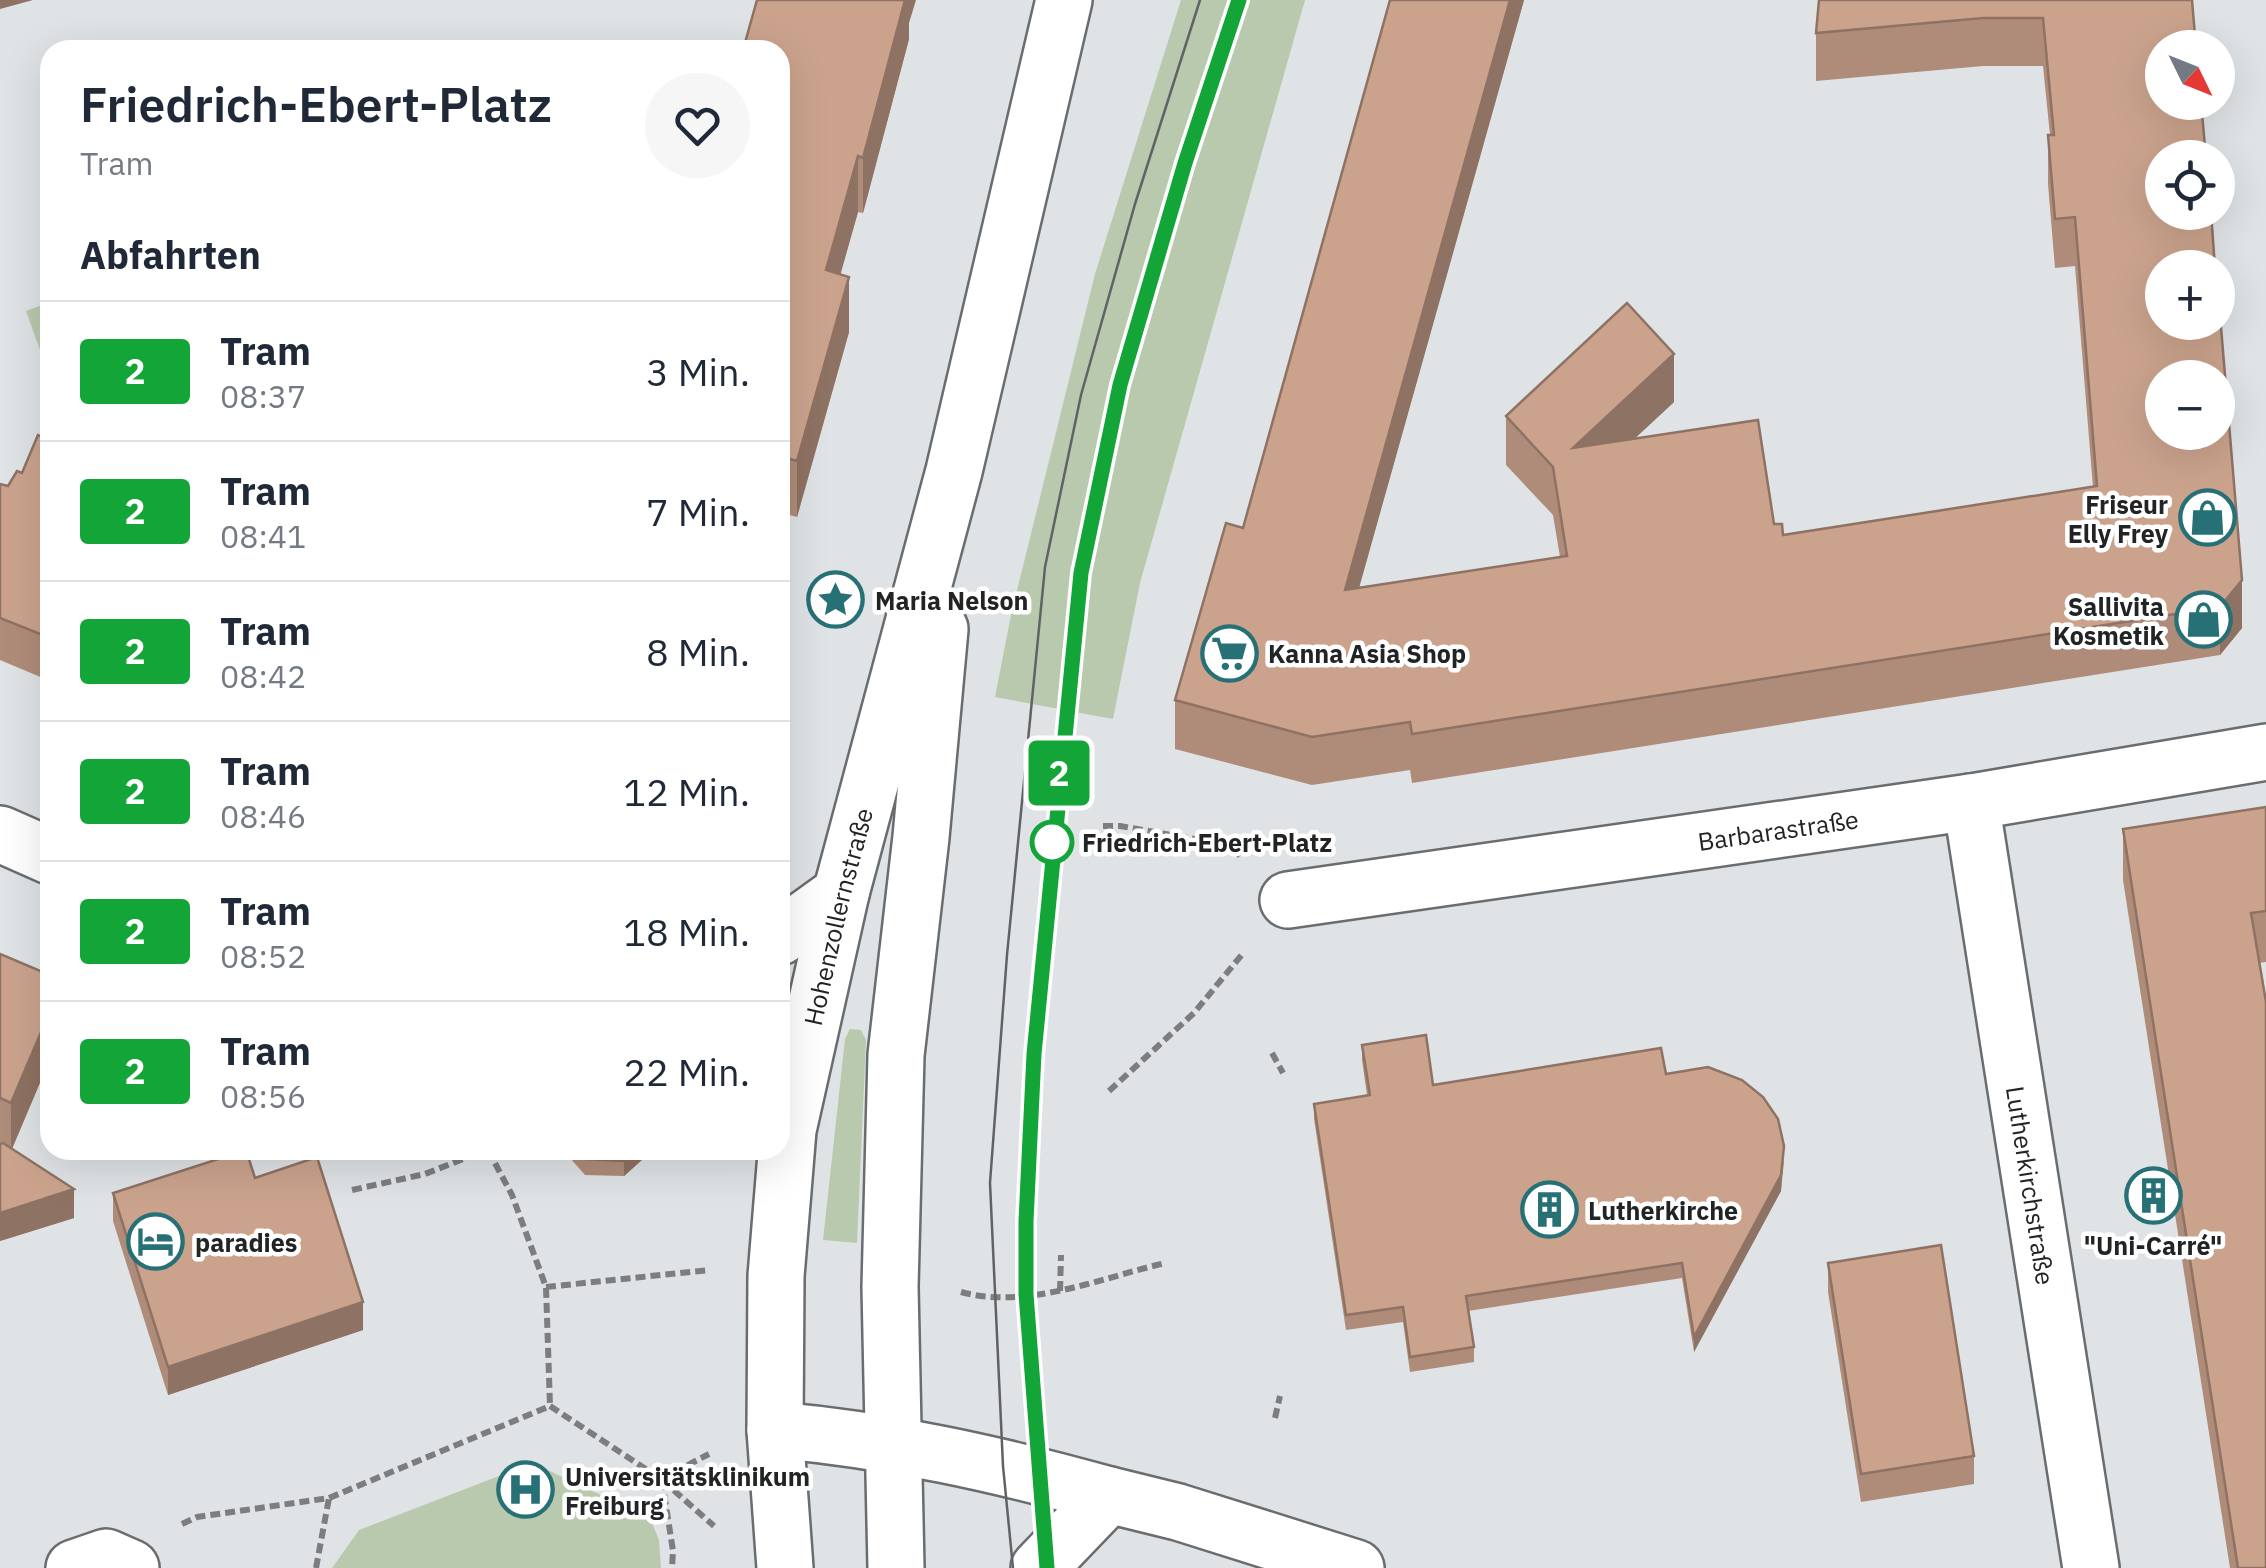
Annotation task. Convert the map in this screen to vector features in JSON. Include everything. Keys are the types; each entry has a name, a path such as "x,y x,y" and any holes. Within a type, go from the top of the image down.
{"main road":[{"name":"Hohenzollernstraße","path":"790,1121 841,893 954,471 1064,0"},
{"name":"Hohenzollernstraße","path":"896,1568 890,1287 896,1056 921,837 954,471"},
{"name":"Barbarastraße","path":"1288,900 1971,802 2266,752"},
{"name":"Lutherkirchstraße","path":"1971,802 2091,1568"},
{"path":"0,834 40,852"},
{"path":"790,930 841,893"},
{"name":"Hohenzollernstraße","path":"786,1160 776,1276 775,1430 786,1568"},
{"path":"775,1430 893,1443 1003,1466 1178,1512 1356,1568"},
{"path":"1039,1568 1109,1495"}],"path":[{"path":"1103,826 1228,845 1288,900 1194,1013 1110,1090"},
{"path":"1272,1053 1283,1073"},
{"path":"352,1190 424,1174 461,1160"},
{"path":"493,1160 512,1194 546,1288 550,1406"},
{"path":"1060,1292 1061,1255"},
{"path":"960,1294 1060,1292 1165,1264"},
{"path":"546,1288 718,1269"},
{"path":"1274,1418 1280,1396"},
{"path":"104,1565 197,1517 329,1498 550,1406"},
{"path":"550,1406 661,1479 673,1551 672,1568"},
{"path":"316,1568 329,1498"}],"green space":[{"path":"1181,0 1305,0 1140,583 1113,719 995,697 1011,615 1095,274"},
{"path":"40,306 40,350 26,311"},
{"path":"850,1029 861,1030 866,1040 857,1243 823,1240 845,1039"},
{"name":"Universitätsklinikum Freiburg","path":"533,1463 650,1518 659,1540 661,1568 332,1568 359,1530"}],"building":[{"path":"757,0 905,0 863,158 858,156 826,270 849,277 797,461 790,459 790,40 746,40"},
{"path":"1390,0 1510,0 1345,590 1567,556 1553,467 1506,416 1627,303 1674,354 1573,448 1758,420 1774,524 1782,524 1783,535 2097,486 2075,217 2055,219 2048,135 2054,135 2043,18 1983,18 1816,33 1819,0 2192,0 2194,30 2145,30 2145,120 2203,120 2204,140 2145,140 2145,230 2212,230 2214,250 2145,250 2145,340 2222,340 2224,360 2145,360 2145,450 2231,450 2242,580 2220,607 1412,734 1410,722 1312,737 1175,700 1226,523 1243,528"},
{"path":"38,435 40,634 0,618 0,484 8,486 17,471 22,473"},
{"path":"2266,807 2266,911 2251,913 2266,1002 2266,1568 2238,1568 2123,829"},
{"path":"0,954 40,971 40,1035 11,1103 0,1098"},
{"name":"Lutherkirche","path":"1426,1035 1433,1085 1661,1048 1666,1074 1708,1067 1742,1080 1763,1097 1778,1119 1784,1146 1781,1175 1694,1337 1682,1263 1466,1296 1474,1347 1410,1357 1403,1307 1346,1315 1314,1104 1370,1095 1362,1045"},
{"path":"3,1143 74,1189 0,1213"},
{"path":"215,1160 249,1160 255,1178 318,1160 363,1302 168,1367 113,1193"},
{"path":"1941,1245 1974,1456 1861,1474 1828,1263"}],"tram line":[{"path":"1013,1568 1003,1466 990,1183 1007,955 1045,567 1081,395 1135,204 1200,0"},
{"path":"1047,1568 1027,1294 1026,1221 1034,1054 1081,573 1120,385 1185,163 1239,0"},
{"name":"2","path":"1047,1568 1026,1294 1026,1221 1034,1054 1081,573 1120,385 1185,163 1239,0"}],"place":[{"name":"Friseur Elly Frey","path":"2207,518"},
{"name":"Maria Nelson","path":"836,600"},
{"name":"Sallivita Kosmetik","path":"2203,620"},
{"name":"Kanna Asia Shop","path":"1229,653"},
{"name":"Friedrich-Ebert-Platz","path":"1052,842"},
{"name":"\"Uni-Carré\"","path":"2153,1196"},
{"name":"Lutherkirche","path":"1549,1210"},
{"name":"paradies","path":"156,1242"},
{"name":"Universitätsklinikum Freiburg","path":"526,1490"}]}
